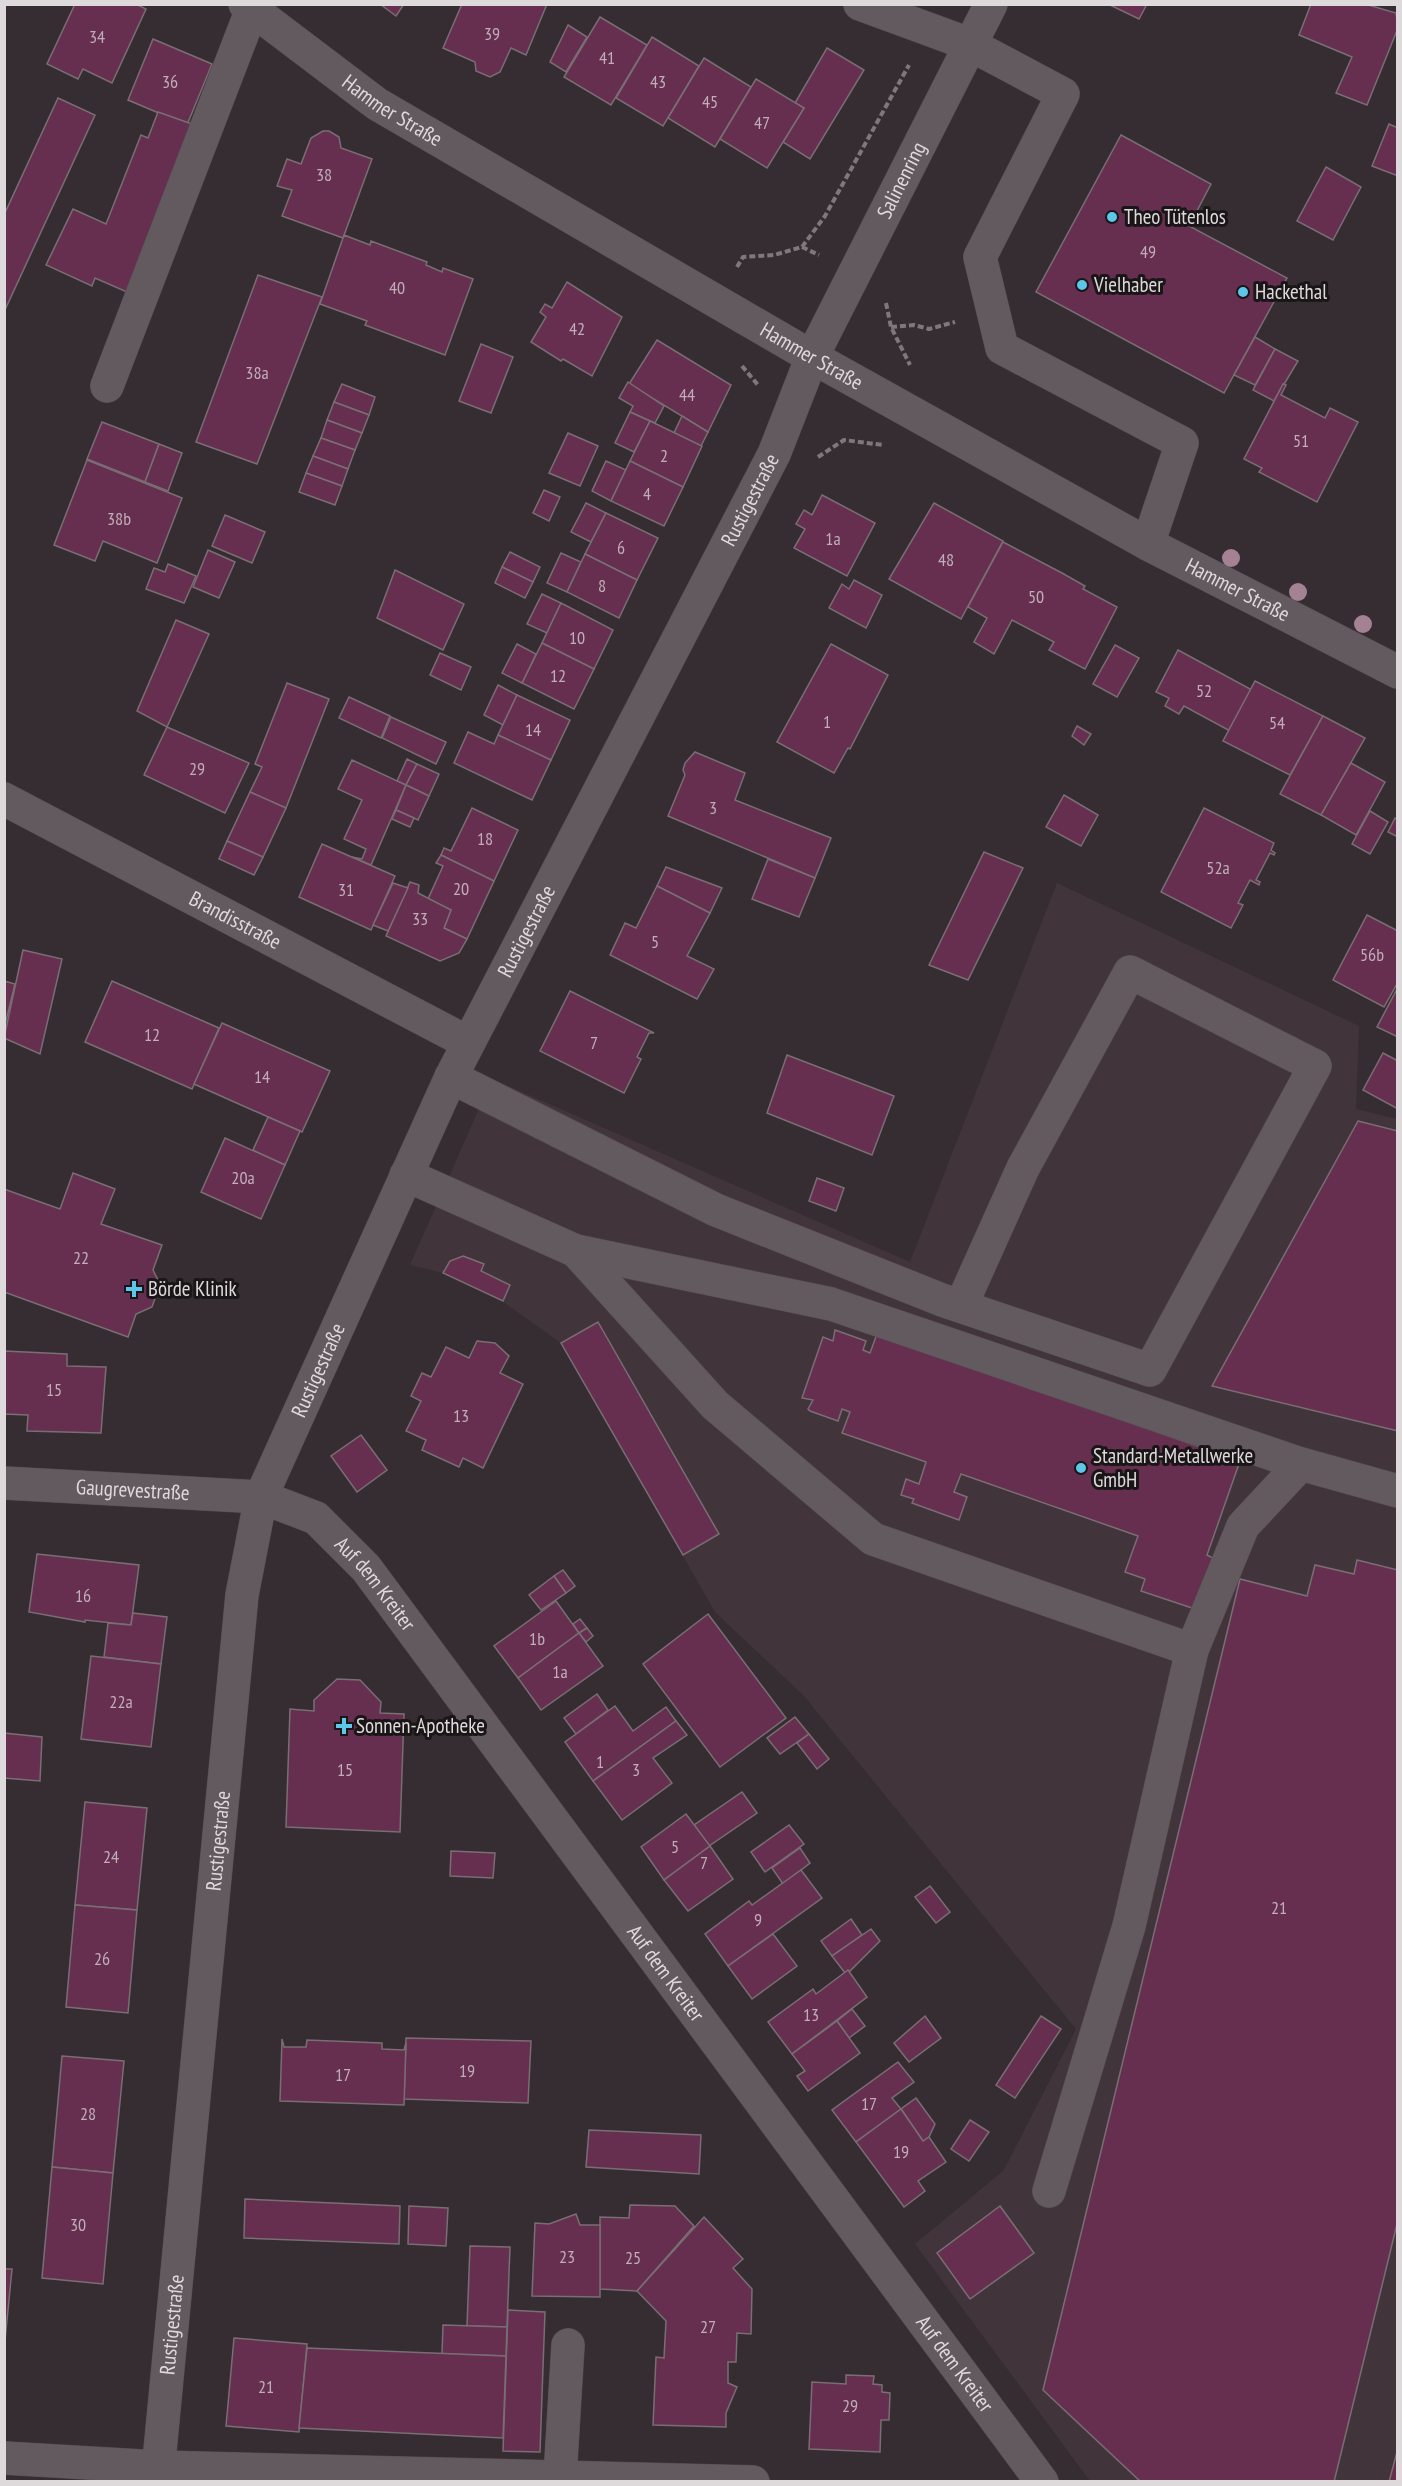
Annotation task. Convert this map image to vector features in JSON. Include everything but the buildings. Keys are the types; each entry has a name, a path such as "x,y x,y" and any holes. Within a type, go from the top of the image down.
{"street":[{"path":"860,4 969,44 1062,94 980,257 1002,348 1182,443 1148,544"},
{"name":"Salinenring","path":"812,357 991,4"},
{"path":"106,386 248,7"},
{"name":"Hammer Straße","path":"248,7 377,104 812,357 1148,544 1398,672"},
{"name":"Rustigestraße","path":"158,2474 242,1594 261,1497 467,1042 774,454 812,357"},
{"name":"Brandisstraße","path":"4,799 467,1042"},
{"path":"451,1077 716,1210 961,1306 1150,1370 1315,1066 1130,972 1023,1168 961,1306"},
{"path":"406,1175 576,1251 831,1304 1301,1464 1398,1491"},
{"path":"576,1251 715,1405 873,1539 1192,1650"},
{"path":"1049,2191 1129,1926 1192,1650 1243,1526 1301,1464"},
{"name":"Gaugrevestraße","path":"4,1483 261,1497"},
{"name":"Auf dem Kreiter","path":"261,1497 316,1518 366,1568 1042,2481"},
{"path":"560,2477 568,2345"},
{"path":"4,2458 158,2474 753,2481"}],"path":[{"path":"891,327 914,325 928,329 993,311"}],"shaded area":[{"path":"1057,883 1359,1026 1356,1109 1398,1119 1397,2481 1090,2481 915,2244 1004,2170 1076,2029 804,1696 715,1612 561,1343 502,1301 443,1273 410,1265 492,1079 910,1262"}],"place":[{"name":"Theo Tütenlos","path":"1112,217"},
{"name":"Vielhaber","path":"1082,285"},
{"name":"Hackethal","path":"1243,292"},
{"name":"Börde Klinik","path":"134,1289"},
{"name":"Standard-Metallwerke GmbH","path":"1081,1468"},
{"name":"Sonnen-Apotheke","path":"344,1726"}]}
